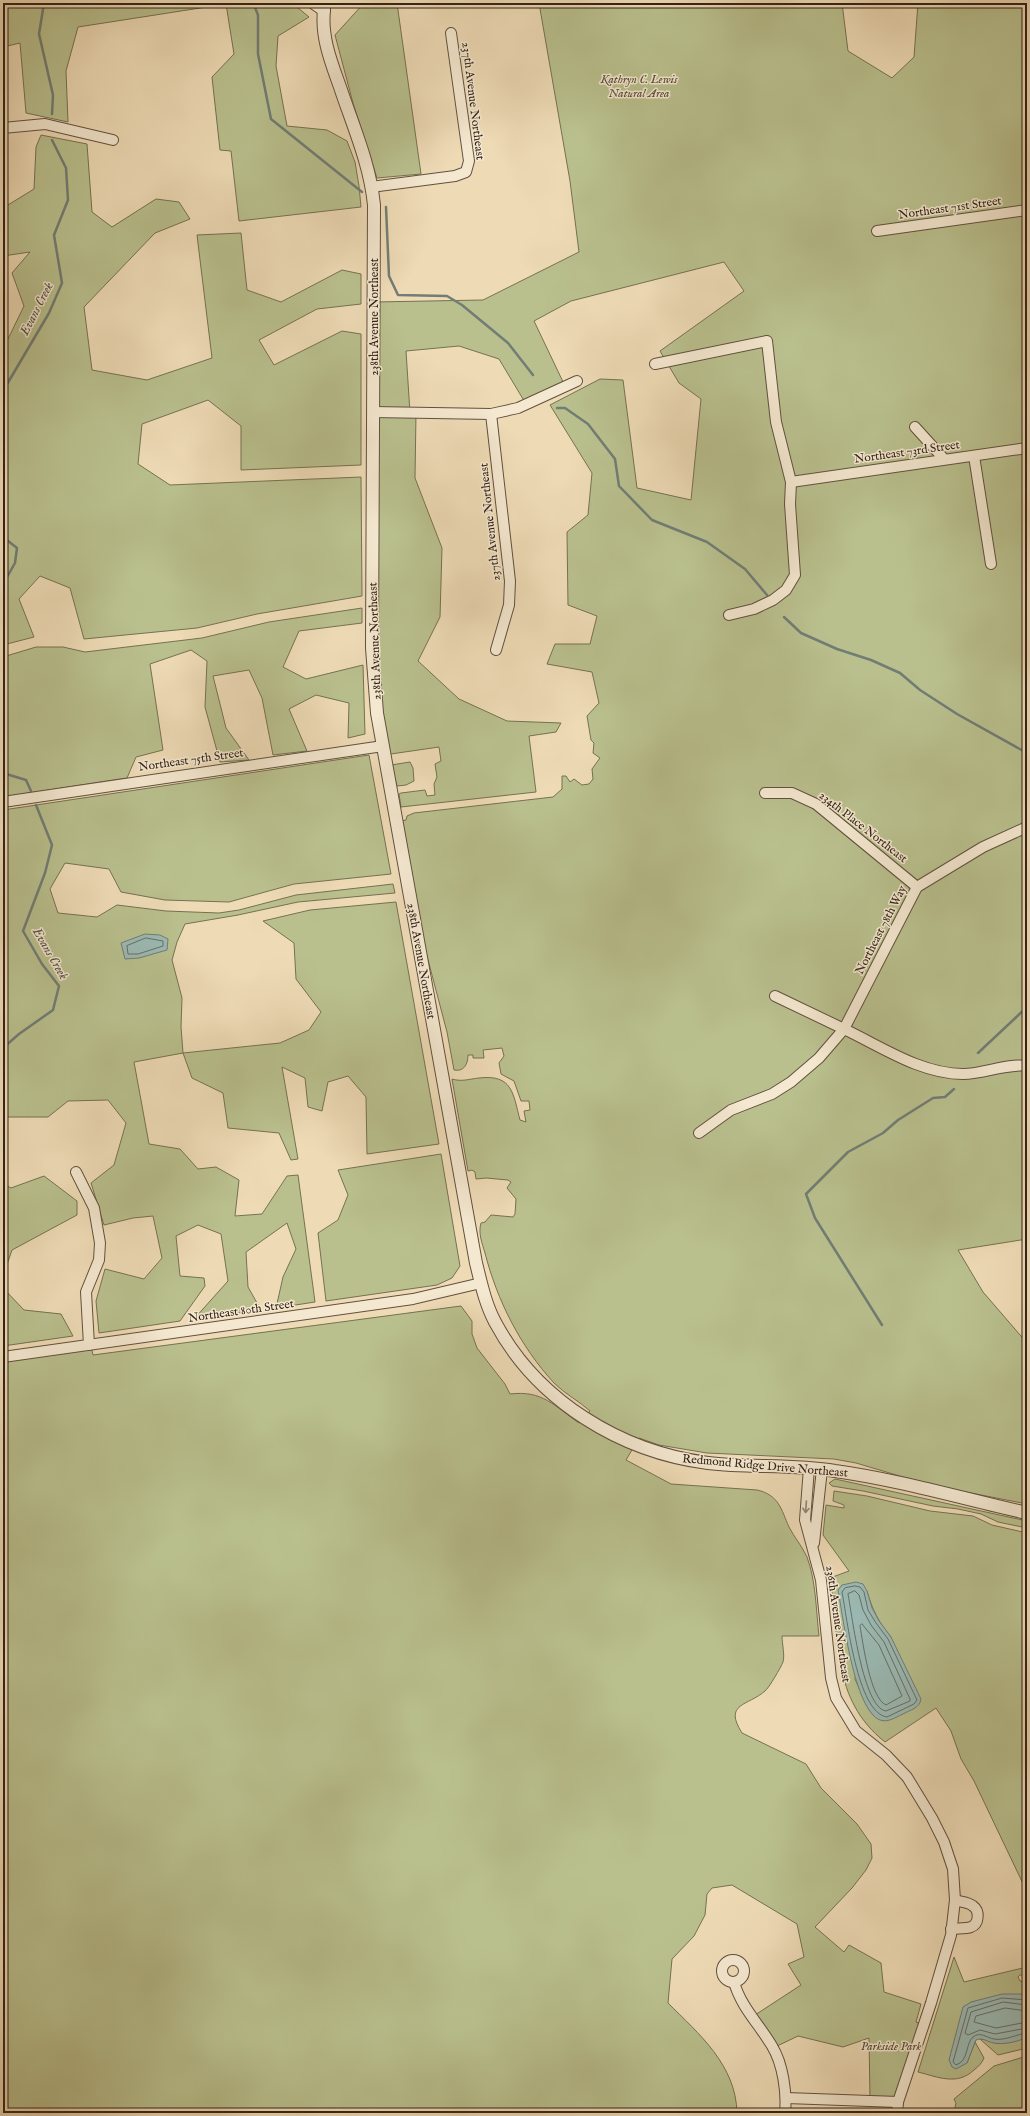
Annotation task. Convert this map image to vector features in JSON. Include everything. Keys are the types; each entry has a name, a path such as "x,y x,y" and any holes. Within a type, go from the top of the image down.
{"street":[{"name":"238th Avenue Northeast","path":"314,3 329,7 322,26 330,58 372,187 375,234 373,666 377,713 476,1263 481,1283"},
{"name":"237th Avenue Northeast","path":"372,187 455,176 466,172 469,161 451,33"},
{"path":"3,128 45,124 113,140"},
{"name":"Northeast 71st Street","path":"878,231 1027,210"},
{"path":"655,364 767,345 776,422 791,482 790,504 796,567 792,582 786,590 773,600 761,606 729,615"},
{"path":"373,412 491,414 518,408 576,381"},
{"name":"237th Avenue Northeast","path":"491,414 510,581 509,605 496,650"},
{"path":"915,427 944,459"},
{"name":"Northeast 73rd Street","path":"791,482 1027,448"},
{"path":"974,456 991,564"},
{"name":"Northeast 75th Street","path":"3,802 383,746"},
{"name":"234th Place Northeast","path":"765,793 792,793 816,804 918,887"},
{"name":"Northeast 78th Way","path":"699,1133 731,1110 772,1094 791,1082 819,1058 844,1029 918,887 983,847 1027,827"},
{"path":"775,996 938,1072 964,1074 983,1072 1008,1066 1027,1066"},
{"path":"76,1172 94,1208 100,1244 98,1260 86,1292 89,1345"},
{"name":"Northeast 80th Street","path":"3,1357 413,1299 481,1283"},
{"name":"Redmond Ridge Drive Northeast","path":"481,1283 490,1310 508,1343 530,1370 554,1395 588,1421 641,1447 667,1456 708,1463 809,1468 858,1474 1027,1513"},
{"name":"236th Avenue Northeast","path":"809,1468 805,1520 814,1547 821,1580 831,1678 836,1698 856,1731 886,1755 907,1777 922,1800 944,1842 951,1862 955,1900 952,1929 938,1982 898,2102 897,2113"},
{"name":"236th Avenue Northeast","path":"814,1547 822,1469"},
{"path":"952,1929 972,1927 976,1923 977,1918 977,1911 973,1906 955,1900"},
{"path":"734,1982 743,2006 773,2048 786,2098 785,2113"},
{"path":"786,2098 898,2102"}],"green space":[{"path":"3,3 292,3 309,17 278,36 276,66 287,126 327,130 347,141 355,162 361,207 239,221 231,151 220,150 212,77 234,54 226,4 78,27 66,71 68,122 26,113 20,43 3,47"},
{"path":"364,3 397,3 421,174 377,178 353,103 335,35"},
{"path":"539,3 842,3 848,51 892,78 914,57 918,3 1027,3 1027,1239 958,1250 983,1292 1027,1343 1027,1504 930,1485 856,1463 834,1459 707,1453 659,1445 639,1438 626,1460 671,1484 757,1490 770,1495 775,1499 791,1531 805,1553 810,1566 814,1586 819,1636 782,1636 784,1656 782,1665 767,1689 740,1706 736,1710 735,1716 742,1733 806,1764 821,1788 857,1824 871,1844 872,1858 866,1870 852,1888 815,1927 844,1952 849,1945 881,1963 884,1992 921,2004 916,2022 924,2025 898,2102 870,2100 869,2038 843,2047 798,2036 773,2048 752,2017 801,1985 788,1964 804,1957 797,1924 732,1885 712,1888 707,1894 705,1915 694,1936 672,1959 668,2003 703,2039 723,2065 735,2096 737,2113 3,2113 3,1353 90,1341 93,1355 461,1306 472,1321 472,1334 477,1348 505,1384 510,1394 531,1394 540,1397 555,1405 579,1423 590,1411 554,1383 531,1354 511,1322 490,1271 481,1238 481,1223 485,1222 491,1215 513,1217 515,1214 516,1199 507,1188 511,1182 508,1180 486,1178 476,1179 475,1172 472,1170 468,1171 452,1079 499,1079 510,1088 520,1120 526,1122 524,1111 530,1110 529,1101 521,1101 514,1081 501,1074 499,1063 504,1056 502,1048 483,1050 484,1058 473,1058 473,1055 468,1055 465,1067 460,1070 454,1070 447,1032 407,880 396,822 406,820 407,816 414,813 553,797 562,789 562,776 566,776 570,782 574,779 582,785 589,784 593,779 592,769 600,758 593,753 594,743 591,740 587,716 599,703 592,672 547,664 555,644 590,644 597,616 568,605 567,532 588,515 592,473 550,405 600,379 623,380 637,488 691,500 701,399 679,383 660,351 744,291 724,262 571,301 534,321 565,386 526,404 499,359 459,346 406,351 410,413 416,413 415,478 442,548 440,617 418,661 459,699 507,721 561,723 556,732 529,736 536,792 401,807 399,794 401,793 425,790 427,796 435,795 434,784 437,777 435,764 441,761 439,747 384,755 377,713 374,302 483,300 579,252 570,181"},
{"path":"41,135 87,144 92,212 112,227 156,199 179,202 190,219 155,233 84,307 92,370 147,380 212,358 197,235 241,233 247,290 281,302 342,270 361,274 361,304 317,309 259,340 274,365 342,331 361,334 361,465 241,470 241,426 208,400 142,424 138,464 170,485 361,477 362,596 257,614 197,628 84,639 70,588 40,576 19,599 34,637 3,645 3,339 8,339 24,306 12,273 30,252 3,256 3,208 34,189 36,147"},
{"path":"362,608 362,623 299,631 283,667 306,679 363,665 365,734 348,738 349,703 316,695 289,709 307,751 273,755 262,698 249,670 213,676 226,728 249,760 220,762 205,707 207,661 191,650 150,664 163,750 136,757 127,778 3,797 3,657 36,647 63,647 85,652 202,638 269,622"},
{"path":"369,755 391,874 294,884 229,902 165,900 121,892 109,869 65,863 50,889 58,913 97,917 117,905 166,911 219,913 239,910 296,895 393,884 395,893 298,902 238,915 185,924 177,942 172,960 182,998 181,1027 183,1053 134,1062 149,1144 180,1149 198,1169 216,1167 239,1180 235,1216 262,1214 287,1176 298,1175 315,1302 276,1308 283,1277 296,1249 287,1223 246,1252 248,1287 261,1310 194,1319 228,1281 221,1234 198,1225 176,1236 180,1276 204,1278 205,1286 180,1321 99,1333 96,1301 105,1269 144,1279 162,1258 153,1216 133,1218 104,1225 91,1183 114,1165 126,1123 108,1100 68,1101 48,1117 3,1117 3,810"},
{"path":"410,762 413,768 414,781 406,785 397,786 391,765"},
{"path":"396,902 439,1144 367,1154 366,1097 348,1076 328,1082 322,1111 308,1107 305,1078 282,1067 298,1159 291,1160 279,1133 228,1128 223,1093 192,1078 183,1053 280,1043 309,1030 321,1012 296,979 294,943 263,921 310,910"},
{"path":"441,1154 460,1266 452,1278 437,1285 326,1301 318,1233 338,1220 348,1195 338,1170"},
{"path":"44,1176 77,1201 77,1215 12,1250 3,1276 3,1184 11,1188"},
{"path":"3,1288 24,1310 61,1314 73,1336 3,1346"},
{"path":"835,1479 1027,1521 1027,1528 998,1522 981,1514 958,1509 933,1506 832,1486 829,1483"},
{"path":"834,1491 867,1496 930,1511 973,1516 992,1525 1027,1533 1027,1892 974,1781 961,1759 951,1731 936,1708 885,1742 868,1725 855,1707 847,1688 841,1667 830,1578 849,1571 823,1535 826,1505 844,1508 844,1505 833,1501","holes":["867,1591 879,1621 891,1637 873,1715 868,1708 855,1679"]},
{"path":"954,1957 964,1982 1027,1967 1027,1975 1020,1975 1018,1977 1020,1981 1027,1983 1027,1997 971,2002 967,2063 975,2042 984,2058 979,2066 968,2075 961,2078 947,2079 918,2072"},
{"path":"1027,2027 1027,2048 998,2055 980,2039 1026,2036"},
{"path":"1027,2056 1027,2113 954,2113 956,2103 954,2099 994,2066"}],"water":[{"path":"145,934 160,935 168,939 167,950 139,958 125,959 121,943"},
{"path":"856,1582 863,1584 867,1591 872,1608 879,1621 891,1637 921,1699 919,1705 889,1720 880,1720 871,1713 863,1699 851,1661 838,1590 842,1585"},
{"path":"1002,1994 1022,1994 1027,1997 1027,2027 1025,2038 1014,2042 1001,2044 983,2039 976,2040 967,2063 956,2069 952,2067 949,2060 963,2007 971,2002"}],"waterway":[{"name":"Evans Creek","path":"44,3 39,34 53,95 52,114"},
{"path":"254,5 258,15 258,54 271,119 362,192"},
{"name":"Evans Creek","path":"3,391 49,313 62,283 54,235 68,200 66,168 52,140"},
{"path":"386,207 389,276 398,295 447,296 462,305 508,343 533,375"},
{"path":"557,408 565,408 588,424 615,459 619,486 652,520 707,542 745,569 767,595"},
{"name":"Evans Creek","path":"3,537 17,548 15,563 3,584"},
{"path":"784,617 801,633 837,649 871,660 900,673 920,690 957,714 1027,753"},
{"name":"Evans Creek","path":"3,689 3,698"},
{"name":"Evans Creek","path":"3,773 26,780 31,791"},
{"name":"Evans Creek","path":"3,1048 19,1034 53,1010 59,986 42,964 23,931 45,873 52,845 36,805"},
{"path":"978,1053 1027,1007"},
{"path":"882,1325 815,1218 806,1194 848,1152 883,1133 898,1120 933,1098 945,1097 954,1089"}],"park label":[{"name":"Kathryn C. Lewis Natural Area","path":"639,86"},
{"name":"Parkside Park","path":"891,2046"}]}
